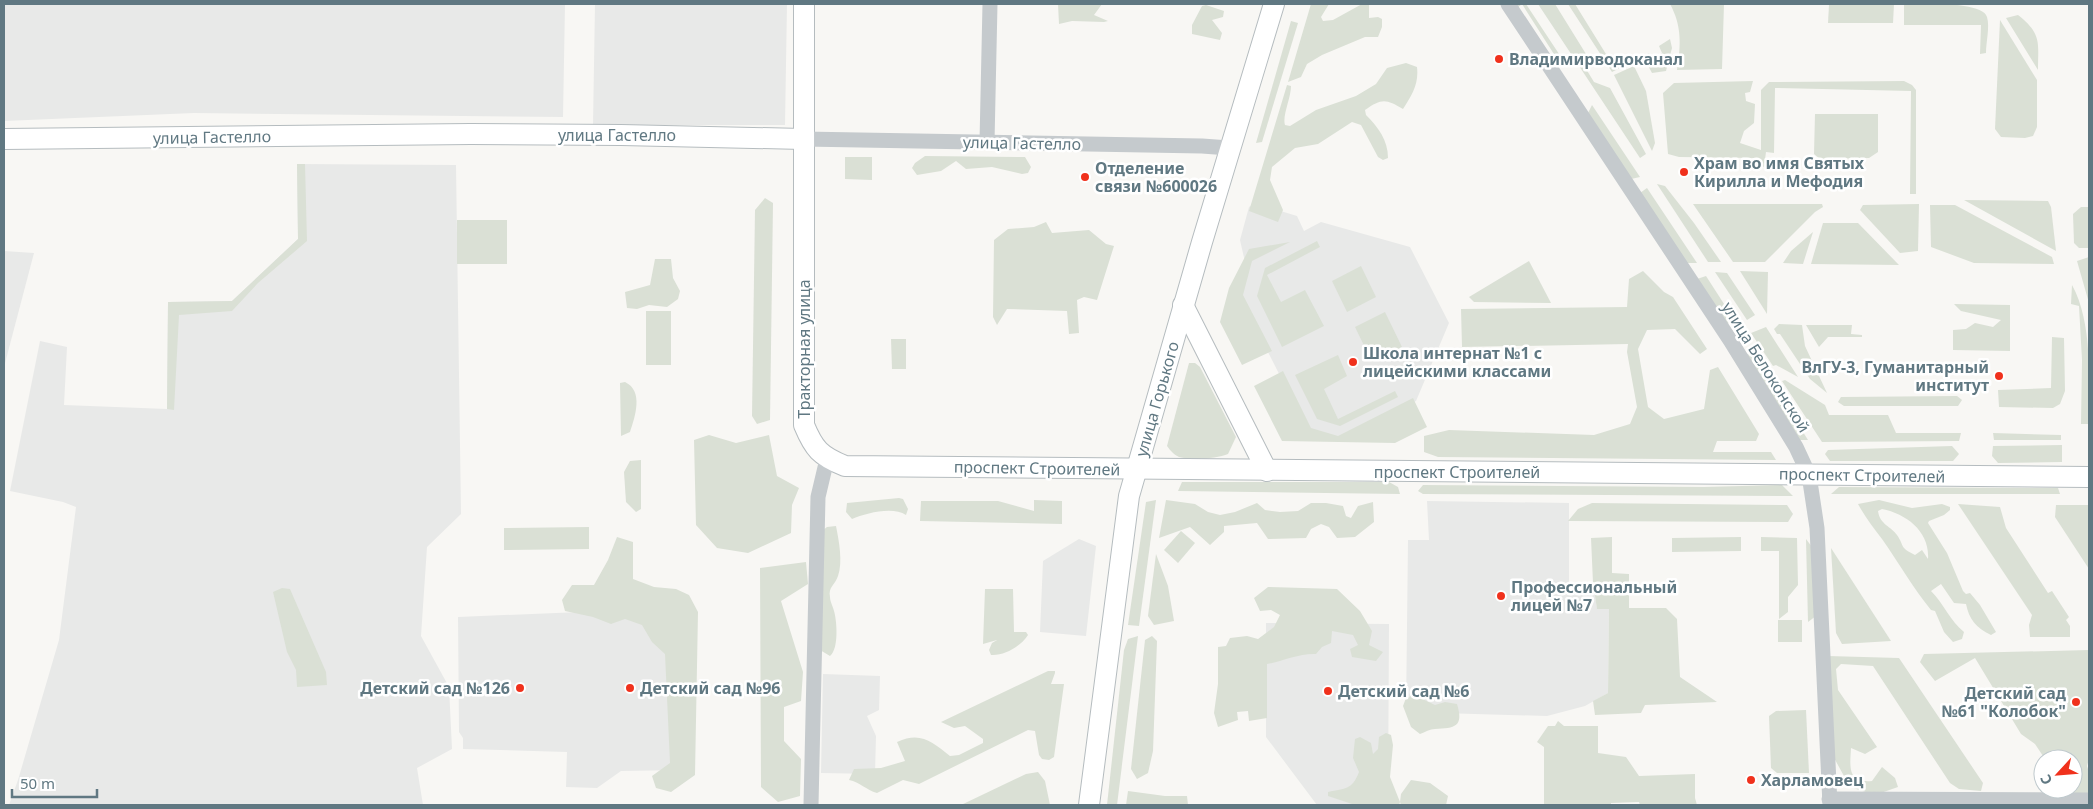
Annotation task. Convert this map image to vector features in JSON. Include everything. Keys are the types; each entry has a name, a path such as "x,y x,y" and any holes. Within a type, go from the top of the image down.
{"main road":[{"name":"Тракторная улица","path":"804,4 804,425 812,446 827,459"},
{"name":"улица Горького","path":"1089,805 1128,496 1229,148 1274,4"},
{"name":"улица Гастелло","path":"4,139 451,134 803,139"},
{"path":"1183,305 1267,470"},
{"name":"проспект Строителей","path":"827,459 844,466 1137,470 2089,476"}],"street":[{"path":"986,142 990,4"},
{"name":"улица Белоконской","path":"1508,4 1730,340 1796,447 1808,475 1817,528 1830,802"},
{"name":"улица Гастелло","path":"803,139 1229,148"},
{"path":"811,805 818,497 827,459"},
{"path":"1830,802 2089,800"}],"shaded area":[{"path":"4,4 565,4 563,117 194,113 4,121"},
{"path":"595,4 787,4 785,125 593,125"},
{"path":"1058,4 1102,4 1094,15 1108,21 1072,21 1059,24"},
{"path":"1311,4 1329,4 1321,17 1323,21 1333,20 1362,4 1369,5 1369,18 1378,17 1382,19 1382,27 1378,37 1365,37 1322,55 1307,64 1301,77 1288,82"},
{"path":"1513,4 1522,4 1516,9"},
{"path":"1522,4 1526,4 1563,60 1559,62"},
{"path":"1538,4 1555,4 1586,54 1583,64 1594,82 1610,88 1646,154 1640,158"},
{"path":"1568,4 1575,4 1614,67 1630,58 1632,62 1612,72"},
{"path":"1670,4 1724,4 1722,69 1677,70 1680,36 1677,20"},
{"path":"1894,4 1893,23 1828,23 1829,5"},
{"path":"1904,4 1950,4 1974,8 1983,12 1988,21 1986,53 1980,54 1981,25 1904,25"},
{"path":"1206,5 1224,11 1223,17 1212,20 1222,33 1220,40 1192,34 1192,25 1202,6"},
{"path":"2018,15 2035,33 2038,45 2038,70 2006,18"},
{"path":"2000,20 2037,80 2037,127 2033,136 2025,138 2001,137 1995,129"},
{"path":"1291,21 1298,23 1262,142 1256,143"},
{"path":"1670,39 1672,48 1666,71 1652,73 1643,56 1649,53 1652,59 1662,53 1659,46"},
{"path":"1406,63 1417,67 1417,79 1414,89 1403,109 1384,101 1376,103 1365,110 1366,115 1378,129 1384,140 1388,151 1388,158 1383,160 1378,157 1361,125 1352,122 1318,144 1295,148 1272,167 1270,180 1283,210 1278,222 1249,211 1287,85 1291,86 1284,121 1285,125 1290,126 1316,110 1356,96 1376,84 1387,68"},
{"path":"1634,66 1646,91 1655,143 1652,151 1614,75"},
{"path":"1753,81 1750,92 1745,93 1746,101 1755,104 1754,123 1744,131 1740,143 1761,150 1761,90 1769,82 1904,81 1912,85 1916,90 1916,194 1910,194 1911,91 1775,88 1774,153 1766,152 1764,167 1755,158 1679,157 1668,154 1663,93 1674,83"},
{"path":"1592,105 1640,177 1631,179 1587,115"},
{"path":"1815,114 1878,114 1878,152 1869,158 1820,159 1814,154"},
{"path":"925,156 1025,157 1031,167 1028,173 1022,174 992,167 966,169 956,161 941,171 917,175 912,168 915,163"},
{"path":"845,157 872,157 872,180 845,179"},
{"path":"297,164 456,165 461,514 427,547 421,636 449,687 452,749 417,768 423,805 9,805 59,640 76,507 63,502 10,491 40,341 67,347 64,405 167,409 168,302 232,301 298,239"},
{"path":"297,164 305,164 307,241 258,283 232,311 179,315 174,410 167,409 168,302 232,301 298,239"},
{"path":"1657,184 1665,186 1721,262 1708,262"},
{"path":"1647,188 1697,263 1686,263 1640,193"},
{"path":"765,198 773,203 770,420 757,424 752,416 755,210"},
{"path":"1964,200 2048,201 2051,207 2056,251"},
{"name":"Школа интернат №1 с лицейскими классами","path":"1255,203 1297,216 1304,231 1321,222 1410,247 1449,323 1416,401 1340,441 1308,431 1238,293 1245,262 1240,240 1249,207"},
{"path":"1693,204 1822,204 1823,207 1815,212 1765,262 1733,262"},
{"path":"1919,204 1918,251 1900,253 1860,210 1863,205"},
{"path":"1930,205 1955,205 2052,257 2054,264 1974,263 1931,247"},
{"path":"2081,207 2089,207 2089,248 2079,248 2074,243 2073,214"},
{"path":"457,220 507,220 507,264 457,264"},
{"path":"1046,222 1052,233 1089,230 1106,244 1114,246 1097,300 1084,297 1077,300 1079,333 1069,334 1067,311 1007,309 997,325 993,317 994,240 1008,229 1034,227"},
{"path":"1823,223 1858,223 1899,265 1811,264"},
{"path":"1813,232 1803,264 1783,263 1791,251"},
{"path":"1317,241 1320,247 1267,275 1281,302 1305,290 1324,326 1282,347 1257,296 1265,268"},
{"path":"1290,242 1252,261 1243,295 1272,351 1242,365 1220,322 1229,288 1249,249"},
{"path":"4,251 34,253 4,367"},
{"path":"2089,257 2089,303 2077,261"},
{"path":"655,259 671,259 673,278 680,291 678,299 667,307 649,305 637,309 627,308 625,292 650,285"},
{"path":"1529,261 1551,303 1474,302 1469,297"},
{"path":"1361,266 1376,297 1347,312 1332,281"},
{"path":"1643,271 1664,292 1673,297 1707,349 1700,354 1675,329 1647,330 1638,349 1648,407 1664,419 1704,409 1710,370 1718,367 1759,434 1756,441 1717,441 1713,452 1771,452 1776,460 1438,457 1424,452 1424,436 1449,430 1594,435 1630,424 1637,407 1627,352 1628,344 1462,347 1461,309 1627,307 1629,279"},
{"path":"1740,271 1768,272 1767,314"},
{"path":"1715,272 1727,273 1755,315 1747,320"},
{"path":"1706,276 1735,321 1727,324 1697,279"},
{"path":"2072,285 2079,300 2087,334 2089,424 2081,424 2082,360 2079,306 2071,304"},
{"path":"1954,304 2010,305 2010,351 1953,350 1953,330 1966,329 1975,323 1993,327 2001,320 1961,311"},
{"path":"646,311 671,311 671,365 646,365"},
{"path":"1385,312 1402,347 1372,362 1355,327"},
{"path":"1779,324 1802,325 1805,346 1827,393 1810,379 1780,334 1777,334 1774,329"},
{"path":"1806,325 1852,325 1851,334 1862,335 1862,337 1828,337 1819,347"},
{"path":"1766,327 1798,377 1776,365 1773,366 1751,333"},
{"path":"2052,337 2064,338 2065,391 2060,404 2053,408 1999,407 1998,390 2051,388"},
{"path":"891,339 906,339 906,369 892,369"},
{"path":"1751,349 1808,440 1797,440 1746,356"},
{"path":"1338,355 1347,376 1324,389 1338,419 1395,391 1398,397 1340,426 1317,419 1295,375"},
{"path":"1189,363 1195,363 1200,367 1236,437 1228,454 1223,456 1197,459 1184,458 1175,455 1167,446"},
{"path":"1283,371 1311,428 1338,436 1413,398 1427,427 1395,443 1282,441 1254,386"},
{"path":"1785,380 1825,405 1829,415 1888,415 1896,433 1961,433 1959,441 1822,442 1782,381"},
{"path":"625,382 631,386 634,392 636,405 630,432 621,436 620,383"},
{"path":"1957,396 1962,400 1958,406 1844,406 1838,402 1841,397"},
{"path":"1993,433 2061,435 2061,440 1994,440"},
{"path":"709,435 736,443 769,435 777,476 799,488 792,505 791,533 748,553 717,548 696,525 694,440"},
{"path":"2062,445 2062,462 1998,463 1992,456 1993,446"},
{"path":"1952,446 1959,454 1953,461 1830,461 1825,454 1828,450"},
{"path":"641,460 641,509 636,512 626,502 624,472 630,461"},
{"path":"1182,482 1389,482 1398,487 1400,494 1178,491"},
{"path":"1423,485 1704,487 1782,485 1793,496 1423,494 1418,491"},
{"path":"1839,487 2058,488 2060,494 1831,494"},
{"path":"903,499 908,509 906,515 901,512 887,511 852,519 846,512 847,503"},
{"path":"1034,500 1062,501 1062,524 920,521 921,501 998,501 1034,511"},
{"path":"1156,500 1139,626 1128,625 1146,502"},
{"path":"1166,500 1195,504 1208,512 1220,515 1235,512 1257,503 1265,510 1280,512 1298,511 1311,503 1326,503 1343,506 1346,516 1351,518 1358,506 1373,502 1374,522 1355,537 1337,538 1329,527 1321,524 1311,529 1306,538 1268,539 1257,523 1224,526 1224,532 1210,545 1190,527 1159,538"},
{"path":"1879,500 1912,508 1942,504 1950,507 1950,510 1944,515 1928,523 1947,553 1963,591 1966,594 1970,593 1980,605 1996,632 1991,635 1977,626 1971,619 1966,604 1954,603 1941,584 1931,591 1964,632 1962,639 1953,642 1944,632 1935,611 1931,610 1918,593 1858,504","holes":["1882,509 1891,511 1908,520 1921,533 1928,549 1928,559 1922,550 1915,555 1904,548 1895,532 1879,516 1878,511"]},
{"name":"Профессиональный лицей №7","path":"1427,501 1569,503 1569,583 1593,583 1597,608 1609,609 1608,693 1585,706 1547,716 1406,712 1408,540 1429,540"},
{"path":"1592,503 1787,505 1793,514 1788,522 1568,521 1578,509"},
{"path":"1958,504 2000,507 2006,528 2048,593 2052,591 2069,617 2066,620 2070,626 2070,637 2030,637 2029,625 2032,615"},
{"path":"2056,505 2089,505 2089,569 2055,517"},
{"path":"836,526 840,564 837,579 831,588 830,594 830,601 835,616 836,641 830,656 820,650 822,531 827,527"},
{"path":"589,527 589,549 504,550 504,528"},
{"path":"1181,531 1195,543 1178,563 1164,550"},
{"path":"617,537 633,542 633,579 654,587 676,589 689,595 698,612 695,775 671,792 656,788 652,776 670,763 665,654 652,642 642,625 625,619 611,624 593,617 565,611 562,600 572,585 594,585 608,560"},
{"path":"1612,537 1612,573 1629,574 1629,608 1666,608 1677,619 1680,677 1717,702 1645,705 1641,713 1595,715 1593,701 1608,693 1609,609 1597,609 1593,583 1591,538"},
{"path":"1741,537 1741,551 1672,552 1672,538"},
{"path":"1761,537 1797,538 1798,585 1788,597 1788,612 1779,619 1779,551 1761,551"},
{"path":"1079,539 1096,546 1086,636 1040,632 1043,561"},
{"path":"1806,539 1812,547 1816,616 1808,622"},
{"path":"1831,548 1891,641 1842,644 1836,633"},
{"path":"1156,554 1168,586 1174,621 1154,625 1148,616"},
{"path":"806,562 808,584 781,601 803,672 801,701 784,707 784,741 801,759 800,796 778,802 761,787 760,568"},
{"path":"1268,587 1337,589 1360,611 1372,631 1369,645 1383,652 1376,661 1352,657 1350,649 1358,645 1353,635 1332,631 1331,643 1322,647 1316,654 1298,656 1267,664 1267,718 1249,721 1248,711 1237,712 1238,720 1218,727 1214,713 1218,684 1218,647 1226,646 1230,638 1247,636 1258,639 1274,627 1280,615 1271,610 1260,611 1254,598"},
{"path":"282,588 290,589 326,672 327,685 297,687 296,670 287,652 273,592"},
{"path":"985,589 1013,589 1014,632 1026,632 1028,635 1017,646 1002,654 991,655 989,650 992,643 997,640 983,644"},
{"path":"677,608 681,770 621,771 597,788 566,787 567,752 463,749 463,738 459,732 458,617"},
{"path":"1778,620 1802,620 1802,642 1778,642"},
{"name":"Детский сад №6","path":"1266,623 1389,624 1388,804 1430,805 1317,805 1266,737"},
{"path":"1138,636 1117,805 1107,805 1124,650 1128,639"},
{"path":"1152,636 1157,641 1153,751 1148,773 1137,779 1131,769 1145,640"},
{"path":"2089,650 2089,759 2087,766 2089,772 2089,794 2083,794 2083,749 2038,749 2035,744 2021,734 1975,658 1935,681 1920,662 1924,654"},
{"path":"1828,656 1899,658 1983,783 1981,791 1959,789 1950,783 1873,666 1841,664 1836,669 1838,690 1877,747 1865,754 1851,748 1850,761 1852,772 1858,779 1872,781 1882,767 1895,778 1898,787 1875,795 1850,787 1833,756"},
{"path":"1048,671 1055,671 1051,684 1064,684 1054,757 1049,760 1042,759 1039,755 1035,731 1028,730 919,784 903,780 877,793 849,780 854,769 881,768 905,761 897,742 905,739 920,738 926,740 938,746 950,756 959,755 983,743 983,739 965,726 954,728 941,722"},
{"path":"823,674 880,676 879,710 867,716 876,736 875,774 821,773"},
{"path":"1414,695 1435,705 1445,702 1457,704 1459,712 1458,722 1453,727 1431,730 1420,734 1411,727 1403,706 1406,698"},
{"path":"1806,710 1809,773 1777,773 1771,768 1769,716 1776,711"},
{"path":"1558,721 1564,726 1598,726 1598,753 1626,757 1639,776 1695,774 1695,798 1697,805 1640,805 1639,802 1611,803 1611,805 1544,805 1544,747 1537,742 1548,726 1555,726"},
{"path":"1386,733 1391,735 1393,745 1390,777 1400,802 1399,805 1355,805 1328,796 1328,792 1344,789 1351,785 1359,772 1353,758 1355,739 1360,737 1371,743 1373,754 1378,749 1379,737"},
{"path":"1038,772 1045,781 1050,805 961,805 1026,774"},
{"path":"1411,780 1430,783 1448,796 1446,805 1401,805 1401,794"},
{"path":"1128,791 1165,796 1187,796 1188,805 1126,805"}],"place":[{"name":"Владимирводоканал","path":"1499,59"},
{"name":"Храм во имя Святых Кирилла и Мефодия","path":"1684,172"},
{"name":"Отделение связи №600026","path":"1085,177"},
{"name":"Школа интернат №1 с лицейскими классами","path":"1353,362"},
{"name":"ВлГУ-3, Гуманитарный институт","path":"1999,376"},
{"name":"Профессиональный лицей №7","path":"1501,596"},
{"name":"Детский сад №126","path":"520,688"},
{"name":"Детский сад №96","path":"630,688"},
{"name":"Детский сад №6","path":"1328,691"},
{"name":"Детский сад №61 \"Колобок\"","path":"2076,702"},
{"name":"Харламовец","path":"1751,780"}]}
